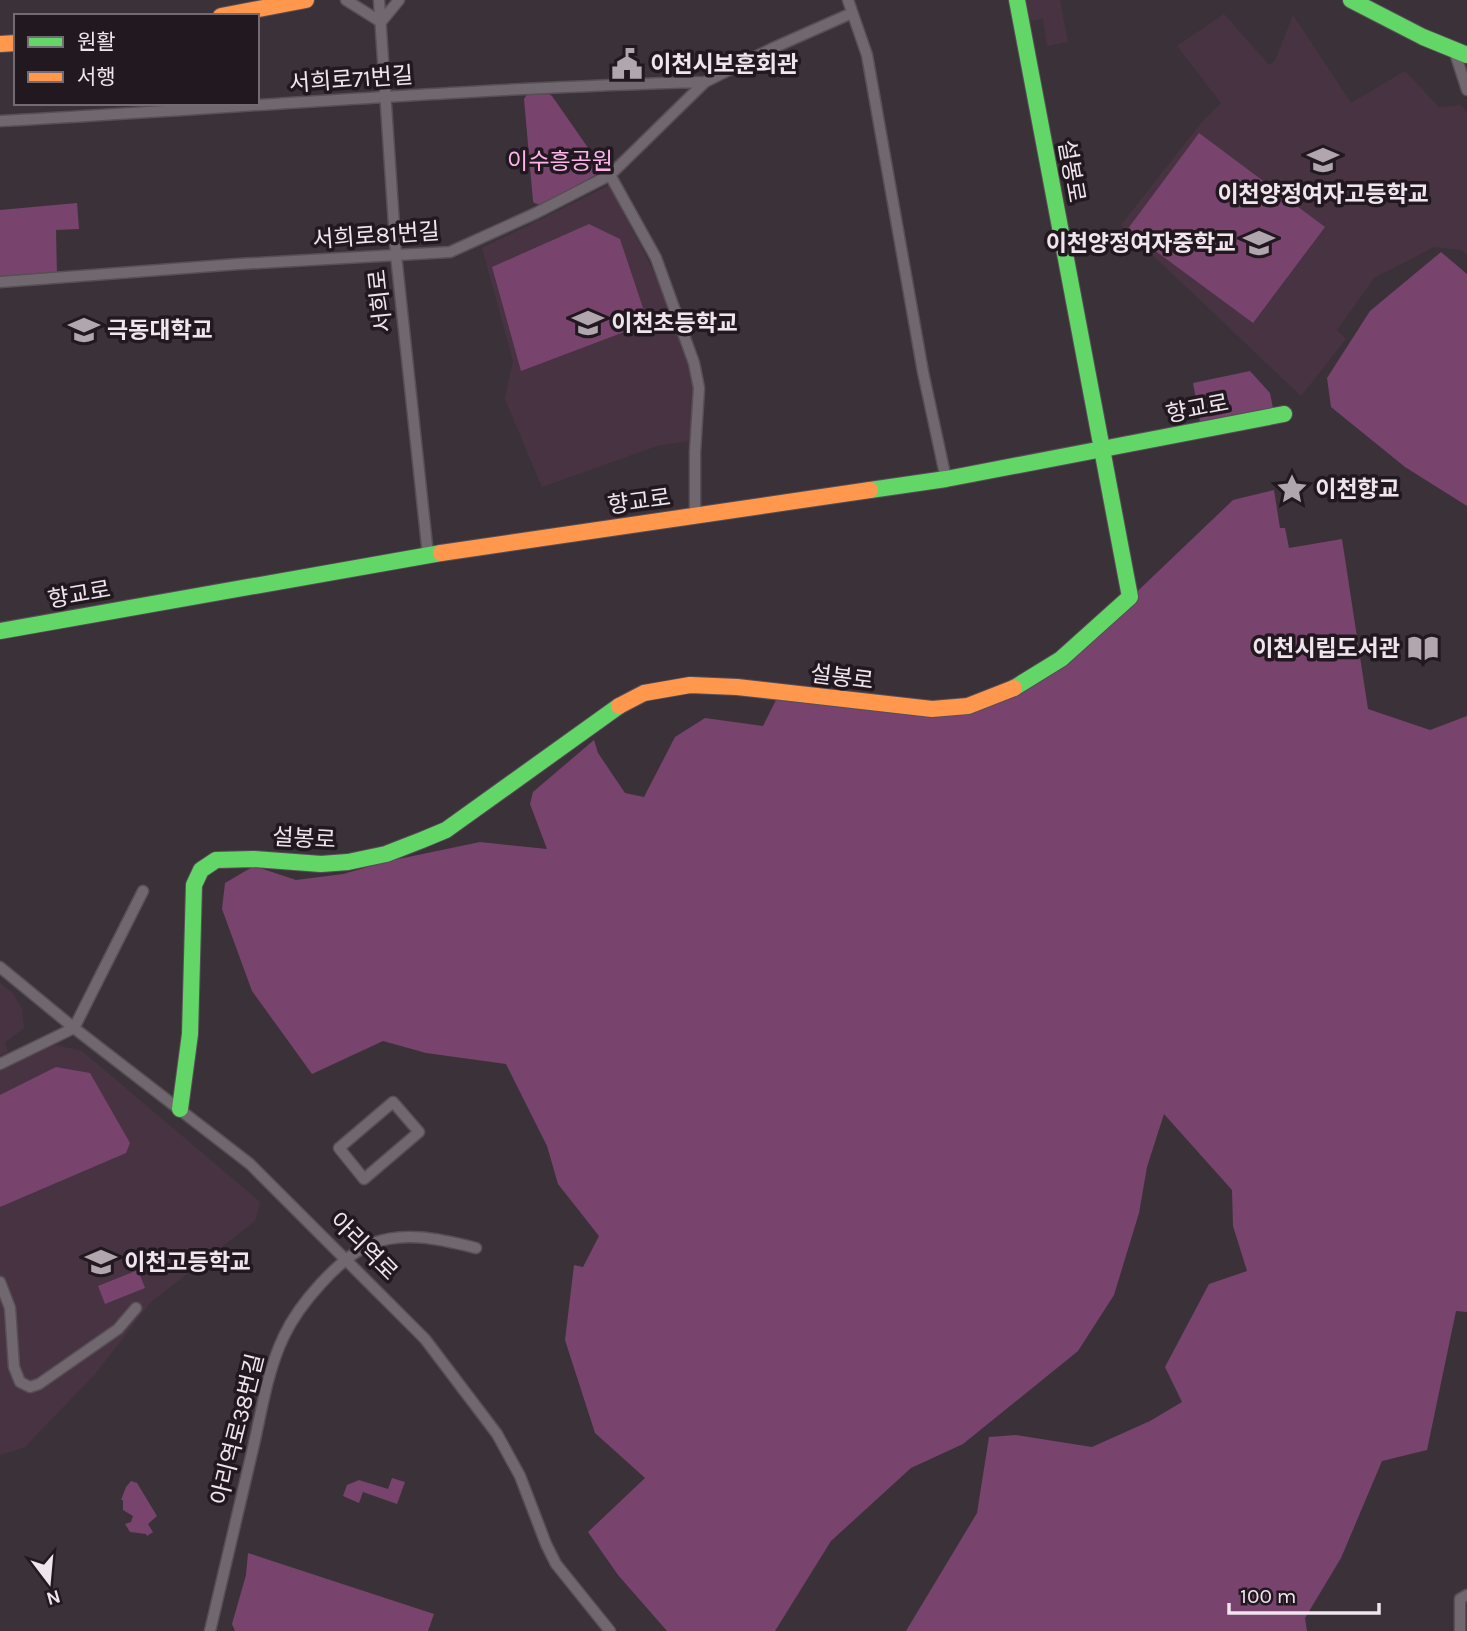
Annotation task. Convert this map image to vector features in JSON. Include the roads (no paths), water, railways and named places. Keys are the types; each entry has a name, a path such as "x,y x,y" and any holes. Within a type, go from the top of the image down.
{"street":[{"path":"232,14 306,0"},
{"path":"346,0 381,22 399,0"},
{"name":"서희로","path":"379,0 396,255 428,555"},
{"path":"848,0 867,55 923,372 946,479"},
{"name":"설봉로","path":"180,1109 190,1034 194,885 196,877 209,863 270,858 302,863 349,862 414,845 446,830 629,699 653,689 706,683 855,703 936,710 979,703 1033,679 1076,648 1130,597 1017,0"},
{"path":"1351,0 1461,53 1467,90"},
{"name":"서희로81번길","path":"0,282 450,252 536,213 610,175 705,82 852,13"},
{"name":"서희로71번길","path":"0,121 549,86 705,82"},
{"path":"610,175 656,258 689,346 699,388 695,516"},
{"name":"향교로","path":"0,631 428,555 946,479 1284,414"},
{"path":"0,1064 74,1028 143,891"},
{"name":"아리역로","path":"0,967 74,1028 250,1164 425,1339 497,1434 520,1476 556,1564 610,1631"},
{"path":"393,1102 419,1132 364,1179 339,1148 393,1102"},
{"name":"아리역로38번길","path":"210,1631 267,1390 284,1336 309,1297 347,1259 371,1244 396,1238 435,1238 476,1248"},
{"path":"0,1282 10,1308 16,1373 20,1382 30,1387 39,1384 118,1329 136,1308"},
{"path":"1460,1631 1460,1600 1467,1595"}],"place":[{"name":"이천시보훈회관","path":"627,64"},
{"name":"이천양정여자고등학교","path":"1323,160"},
{"name":"이천양정여자중학교","path":"1259,243"},
{"name":"이천초등학교","path":"588,323"},
{"name":"극동대학교","path":"84,330"},
{"name":"이천향교","path":"1292,489"},
{"name":"이천시립도서관","path":"1423,648"},
{"name":"이천고등학교","path":"101,1262"}],"park label":[{"name":"이수흥공원","path":"560,161"}]}
